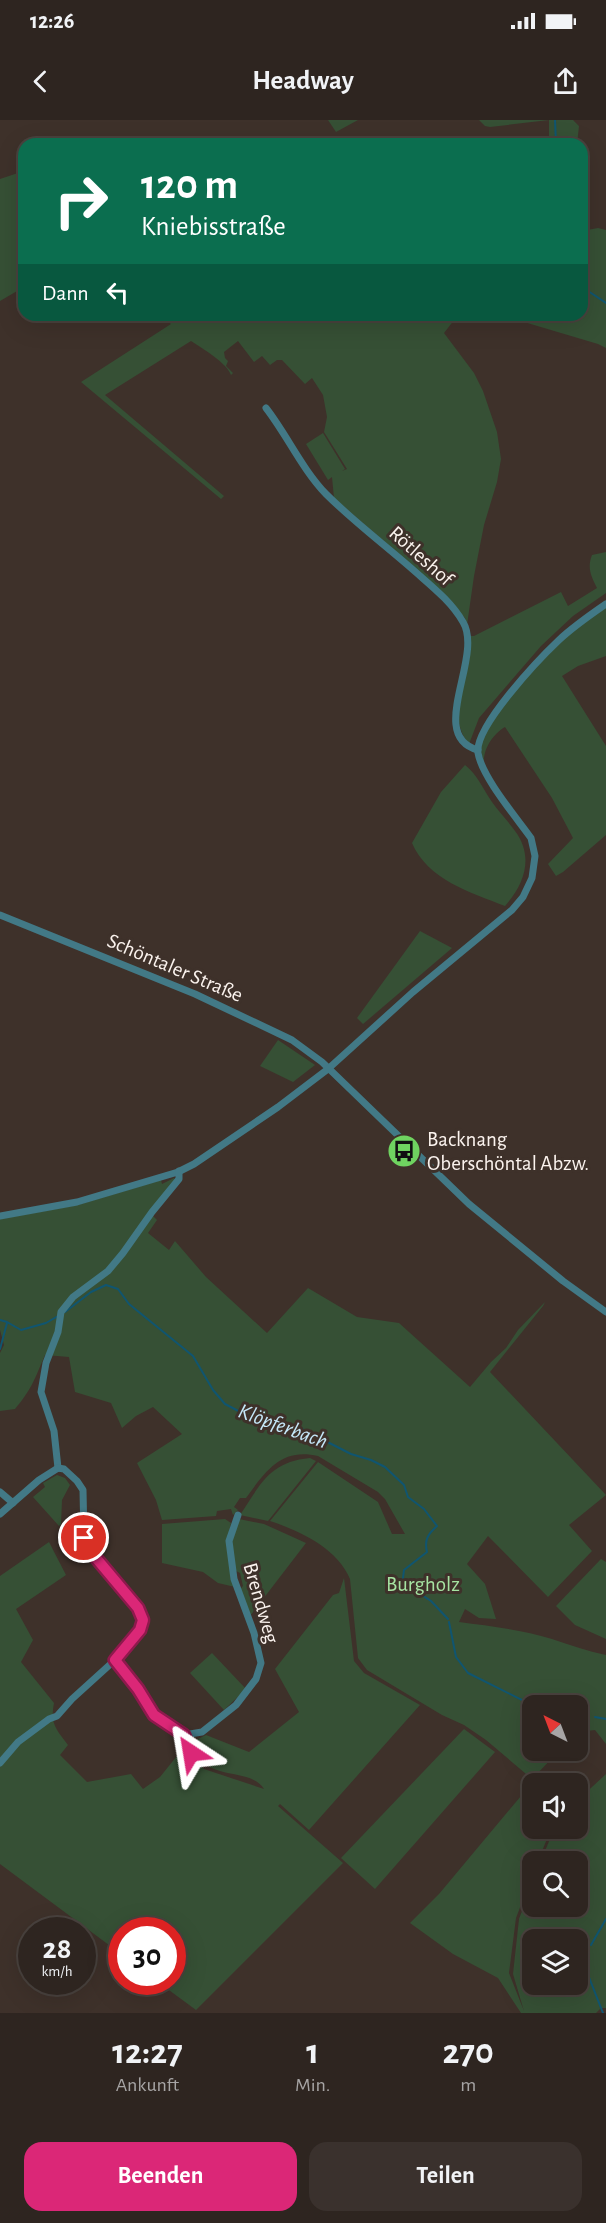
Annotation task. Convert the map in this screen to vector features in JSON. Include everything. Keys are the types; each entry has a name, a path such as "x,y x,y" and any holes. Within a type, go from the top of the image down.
{"street":[{"name":"Rötleshof","path":"266,408 324,492 438,592 464,623 468,636 468,652 456,698 456,724 466,745 478,750"},
{"path":"0,1216 77,1202 179,1171 206,1156 278,1107 328,1069 413,992 513,910 530,885 535,856 531,838 481,764 478,750 483,730 490,718 558,640 585,617 606,604"},
{"name":"Schöntaler Straße","path":"0,915 124,963 292,1040 320,1060 468,1204 563,1281 606,1312"},
{"path":"58,1468 54,1431 41,1392 46,1363 55,1340 61,1312 73,1297 108,1271 123,1254 152,1212 179,1179 179,1171"},
{"path":"0,1514 39,1480 58,1468"},
{"path":"0,1763 18,1742 49,1719 57,1716 72,1699 115,1660 140,1630 143,1620 138,1608 91,1552 84,1538 83,1490 77,1481 58,1468"},
{"path":"0,1492 13,1503"},
{"name":"Brendweg","path":"184,1735 202,1732 236,1706 256,1679 261,1663 254,1633 234,1579 230,1541 238,1515"},
{"path":"115,1660 138,1689 154,1715 184,1735 191,1753"}],"green space":[{"path":"328,120 358,120 336,132"},
{"path":"479,120 549,120 490,127 485,126"},
{"path":"549,120 573,120 579,126 578,138 549,138"},
{"path":"18,173 18,290 0,301 0,179"},
{"path":"598,228 606,230 606,348 520,321 588,321 588,230"},
{"path":"167,321 453,321 444,333 474,373 483,391 497,432 501,459 497,482 484,525 467,625 465,618 423,575 334,498 332,477 328,480 306,444 323,433 345,469 342,471 347,469 324,432 327,417 323,395 312,378 305,384 282,360 277,360 270,365 262,356 254,362 238,341 224,352 228,361 226,366 233,373 231,375 220,361 191,341 105,395 224,496 221,499 81,382 171,324"},
{"path":"606,552 606,593 573,616 541,646 479,718 469,744 461,731 458,718 468,664 470,636 561,592 568,606 597,588 590,572 592,555"},
{"path":"606,607 606,656 578,666 562,676 606,746 606,835 556,876 548,864 573,838 552,798 505,727 490,742 485,752 484,763 481,744 497,714 535,668 572,631"},
{"path":"465,765 515,831 524,850 525,870 522,879 518,889 505,906 464,890 439,876 419,856 412,843 441,792"},
{"path":"420,931 452,948 363,1024 357,1018"},
{"path":"278,1040 315,1065 293,1082 260,1066"},
{"name":"Burgholz","path":"174,1178 175,1180 149,1212 157,1220 148,1233 169,1250 175,1241 206,1277 267,1333 308,1288 357,1317 399,1323 470,1387 545,1302 490,1372 606,1495 569,1525 592,1551 548,1597 488,1536 467,1564 485,1584 496,1619 479,1618 465,1609 459,1622 529,1633 606,1655 606,1744 595,1730 588,1731 588,1695 522,1695 522,1761 549,1761 538,1773 525,1773 486,1740 464,1725 442,1715 367,1670 358,1658 350,1579 344,1568 336,1558 316,1542 270,1521 318,1462 378,1502 392,1534 405,1534 385,1499 378,1492 318,1456 294,1455 275,1464 246,1498 240,1498 234,1507 238,1510 233,1515 231,1509 217,1511 216,1516 162,1520 156,1500 137,1463 182,1434 153,1407 136,1416 122,1428 111,1403 75,1392 69,1357 45,1355 33,1383 21,1402 15,1409 0,1411 0,1353 4,1345 0,1330 0,1219 78,1205 161,1180 162,1184"},
{"path":"310,1458 316,1461 268,1521 240,1515 261,1484 275,1470 296,1460"},
{"path":"57,1475 65,1478 70,1485 62,1500 59,1526 33,1497 45,1487 43,1483"},
{"path":"225,1519 231,1523 227,1541 235,1587 218,1583 203,1572 162,1563 162,1524"},
{"path":"239,1519 264,1524 306,1543 250,1616 240,1589 243,1586 240,1573 234,1570 232,1541"},
{"path":"49,1542 66,1575 16,1609 33,1640 21,1662 54,1703 55,1726 68,1745 60,1755 87,1782 131,1774 143,1789 160,1777 185,1746 195,1761 204,1769 264,1789 257,1782 248,1778 206,1765 196,1757 188,1744 206,1735 249,1752 299,1712 275,1669 333,1595 339,1593 344,1578 354,1661 364,1673 420,1705 309,1830 280,1804 278,1806 343,1863 196,2010 176,1995 186,1995 186,1917 108,1917 108,1944 96,1935 96,1917 71,1917 0,1864 0,1576"},
{"path":"601,1559 606,1562 606,1639 575,1625 556,1606"},
{"path":"212,1653 246,1689 224,1710 190,1673"},
{"path":"464,1729 495,1752 375,1889 341,1858"},
{"path":"606,1774 606,2008 601,2008 596,2013 521,2013 498,1978 453,1954 410,1923 439,1894 522,1795 522,1839 547,1839 542,1851 522,1851 522,1902 516,1918 509,1973 524,2011 513,1974 519,1919 522,1911 522,1917 588,1917 588,1851 545,1851 550,1839 588,1839 588,1791"}],"waterway":[{"path":"555,120 556,138"},
{"path":"588,291 606,303"},
{"name":"Klöpferbach","path":"65,1312 91,1292 106,1285 118,1289 129,1304 193,1356 213,1390 225,1404 246,1415 298,1427 351,1454 385,1467 404,1485 408,1497 424,1509 437,1526 428,1538 427,1552 404,1570 403,1578 411,1588 431,1601 448,1619"},
{"name":"Klöpferbach","path":"0,1320 21,1330 46,1323 58,1316"},
{"path":"0,1349 7,1323"},
{"name":"Klöpferbach","path":"449,1622 456,1657 468,1673 522,1700"},
{"name":"Klöpferbach","path":"595,1717 606,1719"},
{"name":"Klöpferbach","path":"591,1945 606,1919"},
{"name":"Klöpferbach","path":"588,1975 603,2013"}],"place":[{"name":"Backnang Oberschöntal Abzw.","path":"404,1151"}],"route":[{"path":"84,1538 91,1552 138,1608 143,1620 140,1630 115,1660 138,1689 154,1715 184,1735 191,1753"}]}
